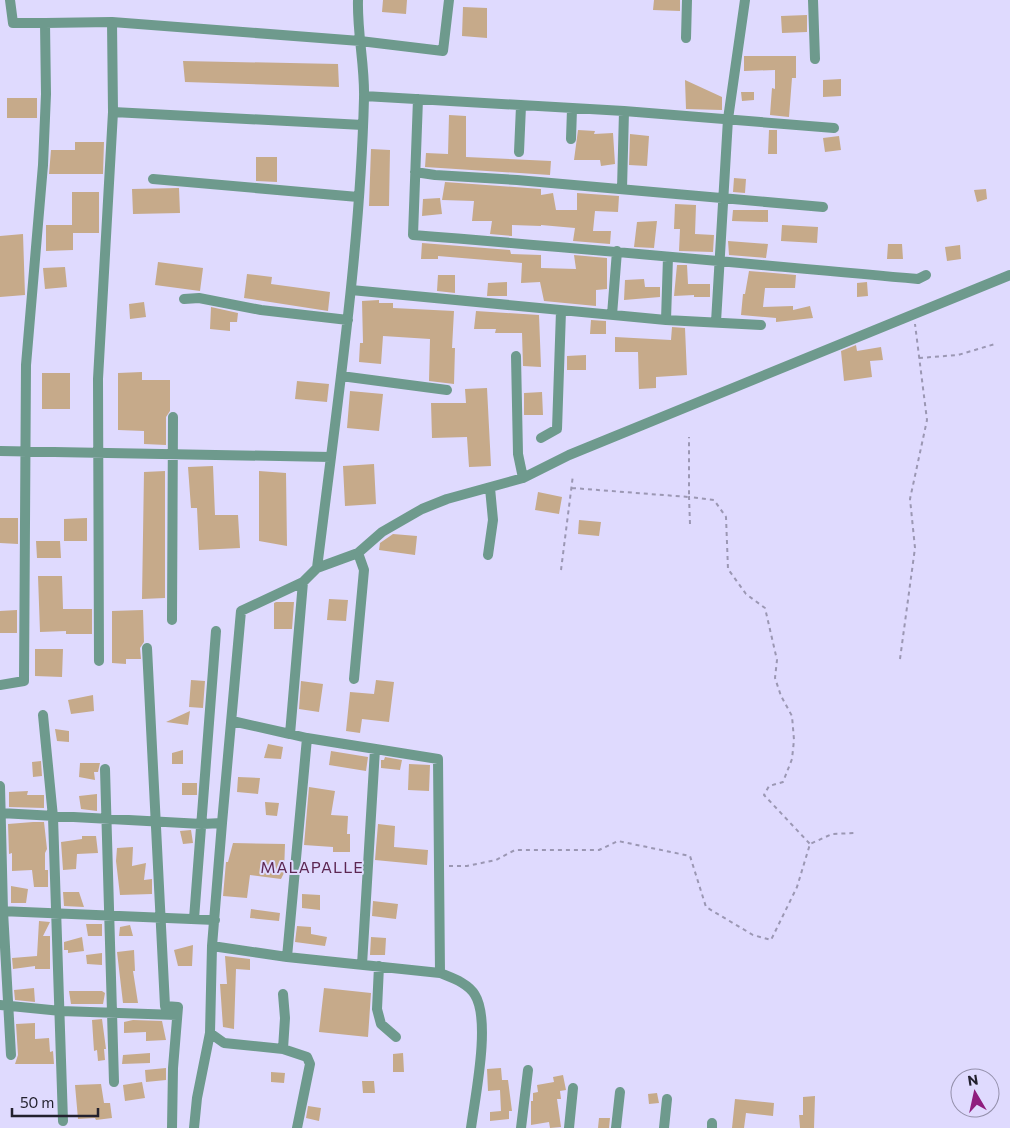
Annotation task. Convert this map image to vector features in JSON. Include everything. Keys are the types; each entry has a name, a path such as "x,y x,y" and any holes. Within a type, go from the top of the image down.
{"street":[{"path":"10,0 13,23 112,22 360,41 443,51 449,0"},
{"path":"317,568 348,320 358,197 364,96 358,0"},
{"path":"686,38 687,0"},
{"path":"716,322 728,119 745,0"},
{"path":"814,0 815,59"},
{"path":"98,661 98,379 113,112 112,22"},
{"path":"0,685 24,681 26,365 43,165 46,94 44,23"},
{"path":"364,96 624,111 834,128"},
{"path":"418,99 413,235 616,251 918,279 926,275"},
{"path":"519,152 521,106"},
{"path":"571,138 572,108"},
{"path":"622,189 624,111"},
{"path":"113,112 363,125"},
{"path":"415,172 824,207"},
{"path":"152,179 358,197"},
{"path":"612,315 616,251"},
{"path":"666,320 668,257"},
{"path":"194,1128 197,1098 210,1033 212,946 241,611 303,582 317,568 358,552 382,532 422,509 447,499 523,478 569,455 1010,275"},
{"path":"351,290 666,320 761,325"},
{"path":"184,299 199,298 269,311 348,320"},
{"path":"540,438 557,428 561,311"},
{"path":"516,356 518,454 523,478"},
{"path":"341,376 447,390"},
{"path":"172,620 173,417"},
{"path":"0,451 331,457"},
{"path":"488,555 493,520 490,488"},
{"path":"354,679 364,570 358,552"},
{"path":"290,734 303,582"},
{"path":"194,919 216,631"},
{"path":"147,648 154,821 162,918 165,1006 178,1007 172,1128"},
{"path":"43,715 53,817 61,1011 63,1121"},
{"path":"232,721 307,738 438,759 440,973"},
{"path":"287,957 307,738"},
{"path":"362,965 376,749"},
{"path":"105,769 108,819 114,1082"},
{"path":"0,786 1,911 5,1006 11,1055"},
{"path":"0,813 202,824 222,823"},
{"path":"1,911 215,920"},
{"path":"212,946 287,957 440,973 462,983 475,994 481,1012 481,1043 471,1128"},
{"path":"379,966 377,1009 382,1024 396,1037"},
{"path":"283,994 285,1018 283,1049"},
{"path":"5,1006 61,1011 177,1015"},
{"path":"210,1033 224,1043 283,1049 308,1057 310,1064 297,1128"},
{"path":"521,1128 528,1070"},
{"path":"569,1128 573,1088"},
{"path":"616,1128 620,1092"},
{"path":"664,1128 667,1099"}],"path":[{"path":"900,659 916,548 910,499 926,420 914,314"},
{"path":"919,358 958,356 995,344"},
{"path":"689,437 690,524"},
{"path":"561,570 573,475"},
{"path":"572,488 714,500 726,518 728,569 746,594 765,608 777,660 775,678 792,716 794,740 792,759 783,782 769,786 764,795 810,844"},
{"path":"439,866 468,866 496,860 515,850 599,850 618,841 690,856 706,907 753,935 771,940 797,887 810,844 832,834 856,833"}],"building":[{"path":"383,0 407,0 406,14 382,12"},
{"path":"654,0 680,0 680,11 653,10"},
{"path":"463,7 487,8 487,38 462,36"},
{"path":"807,15 807,32 782,33 781,16"},
{"path":"744,56 796,56 796,78 792,78 789,117 770,115 772,88 775,89 775,70 744,71"},
{"path":"183,61 338,64 339,87 185,82"},
{"path":"841,79 841,96 823,97 823,80"},
{"path":"685,80 722,97 722,110 686,109"},
{"path":"741,92 754,92 754,100 742,101"},
{"path":"7,98 37,98 37,118 7,118"},
{"path":"449,115 466,116 466,157 551,161 550,175 425,167 426,153 448,154"},
{"path":"578,130 595,131 594,134 613,133 615,164 601,166 600,160 574,160"},
{"path":"769,130 777,130 777,154 768,154"},
{"path":"630,134 649,136 647,166 629,165"},
{"path":"839,136 841,150 825,152 823,138"},
{"path":"75,142 104,142 103,174 49,174 51,150 75,150"},
{"path":"371,149 390,150 389,206 369,206"},
{"path":"256,157 277,157 277,182 256,181"},
{"path":"734,178 746,179 745,193 733,192"},
{"path":"445,182 541,189 541,195 553,193 556,210 577,210 577,193 619,196 618,212 595,211 593,231 611,231 610,244 573,241 575,228 541,225 512,225 512,236 490,234 492,221 472,221 474,201 442,200"},
{"path":"179,188 180,213 133,214 132,189"},
{"path":"986,189 987,199 977,202 974,190"},
{"path":"72,192 99,192 99,233 73,233 73,250 46,251 46,225 72,225"},
{"path":"440,198 442,214 422,216 423,199"},
{"path":"675,204 696,205 695,234 714,235 713,252 679,251 680,229 674,229"},
{"path":"733,210 768,210 768,222 732,221"},
{"path":"657,221 654,248 634,247 637,222"},
{"path":"782,225 818,227 817,243 781,241"},
{"path":"23,234 25,295 0,297 0,236"},
{"path":"728,241 768,244 766,258 729,255"},
{"path":"422,243 510,250 511,254 541,255 541,268 576,269 574,255 607,258 607,289 596,290 596,306 544,301 540,282 521,283 522,263 438,256 438,259 421,259"},
{"path":"888,244 902,244 903,259 887,259"},
{"path":"960,245 961,259 947,261 945,247"},
{"path":"158,262 203,268 200,291 155,285"},
{"path":"677,265 687,265 688,284 710,284 710,297 694,297 694,295 674,296"},
{"path":"65,267 67,287 45,289 43,268"},
{"path":"749,271 796,275 795,288 765,288 763,307 793,306 793,310 810,306 813,318 776,322 776,318 741,315 743,294 745,294"},
{"path":"247,274 272,277 271,284 330,292 328,311 244,298"},
{"path":"438,275 455,275 455,293 437,291"},
{"path":"644,279 645,287 660,287 660,297 624,300 625,280"},
{"path":"507,282 507,296 487,296 488,283"},
{"path":"867,282 868,296 857,297 857,283"},
{"path":"379,300 379,303 393,303 393,308 454,311 452,348 455,348 454,384 429,381 430,339 383,336 381,364 359,362 360,343 363,343 362,301"},
{"path":"144,302 146,317 130,319 129,304"},
{"path":"211,307 238,313 237,322 230,322 230,331 210,329"},
{"path":"476,311 539,315 541,367 523,366 522,333 495,333 496,329 474,329"},
{"path":"591,320 606,321 606,334 590,334"},
{"path":"672,327 685,328 687,375 656,377 656,388 639,389 638,352 615,352 615,337 671,340"},
{"path":"856,345 857,351 881,347 883,360 870,361 872,377 844,381 841,351"},
{"path":"586,355 586,370 567,370 567,356"},
{"path":"142,372 142,380 170,380 170,411 166,417 166,445 144,444 144,431 118,430 118,373"},
{"path":"42,373 70,373 70,409 42,409"},
{"path":"297,381 329,384 327,402 295,399"},
{"path":"487,388 491,466 469,467 467,437 432,438 431,403 466,403 465,389"},
{"path":"350,391 383,394 379,431 347,428"},
{"path":"542,392 543,415 524,415 524,393"},
{"path":"374,464 376,504 345,506 343,466"},
{"path":"213,466 215,515 238,515 240,548 199,550 197,508 191,508 188,467"},
{"path":"165,471 165,598 142,599 144,472"},
{"path":"259,471 286,473 287,546 259,541"},
{"path":"538,492 562,497 559,514 535,510"},
{"path":"0,518 18,518 18,544 0,543"},
{"path":"87,518 87,541 64,541 64,519"},
{"path":"579,520 601,522 599,536 578,534"},
{"path":"393,534 417,536 415,555 379,550 380,543"},
{"path":"36,541 60,541 61,558 37,558"},
{"path":"38,576 62,576 63,609 92,609 92,634 66,634 66,631 40,632"},
{"path":"329,599 348,600 346,621 327,620"},
{"path":"294,602 292,629 274,629 274,603"},
{"path":"17,610 17,633 0,633 0,611"},
{"path":"143,610 144,642 140,648 141,659 126,659 126,664 112,663 112,611"},
{"path":"35,649 63,649 62,677 35,676"},
{"path":"191,680 205,681 203,708 189,707"},
{"path":"376,680 394,682 389,722 362,719 360,733 346,731 350,692 374,694"},
{"path":"301,681 323,684 319,712 299,709"},
{"path":"93,695 94,711 71,714 68,700"},
{"path":"190,711 188,725 166,722"},
{"path":"55,729 69,731 69,742 57,741"},
{"path":"268,744 283,747 281,759 264,758"},
{"path":"183,750 183,764 172,764 172,753"},
{"path":"331,751 368,757 366,771 329,765"},
{"path":"385,757 402,760 400,770 381,768 381,760 384,760"},
{"path":"41,761 42,776 33,777 32,762"},
{"path":"80,763 100,763 98,772 94,772 95,780 79,777"},
{"path":"409,764 430,765 429,791 408,790"},
{"path":"238,777 260,778 258,794 237,792"},
{"path":"182,783 197,783 197,795 182,795"},
{"path":"309,787 335,791 331,815 348,816 347,834 350,834 350,852 333,852 333,847 304,845"},
{"path":"28,791 27,795 44,795 44,808 9,807 9,792"},
{"path":"97,794 97,811 81,809 79,796"},
{"path":"265,802 279,803 277,816 266,815"},
{"path":"44,822 47,849 45,853 45,870 48,870 48,887 34,887 32,870 12,871 12,853 9,854 8,824"},
{"path":"378,824 395,826 394,847 428,850 427,865 375,860"},
{"path":"191,830 193,843 183,844 180,831"},
{"path":"82,836 96,836 98,853 77,854 76,869 63,870 61,842 82,839"},
{"path":"233,843 285,844 284,873 281,879 250,875 247,898 223,896 226,862 228,862"},
{"path":"133,847 132,866 146,863 144,880 152,879 152,894 120,895 116,861 117,848"},
{"path":"11,886 28,889 26,903 11,903"},
{"path":"63,892 79,892 84,907 64,906"},
{"path":"302,894 320,895 320,910 302,908"},
{"path":"373,901 398,904 396,919 372,916"},
{"path":"251,909 280,913 279,921 250,918"},
{"path":"39,921 50,922 43,936 50,936 50,969 35,969 35,966 13,969 12,958 37,956"},
{"path":"86,924 102,924 102,936 88,936"},
{"path":"130,925 133,936 119,936 120,927"},
{"path":"297,926 311,927 311,934 327,937 325,946 295,942"},
{"path":"82,937 84,951 68,953 68,950 64,950 64,942"},
{"path":"371,937 386,938 385,955 370,955"},
{"path":"193,945 192,966 178,966 174,950"},
{"path":"134,950 135,971 133,971 138,1003 123,1003 117,952"},
{"path":"102,953 102,965 87,964 86,955"},
{"path":"225,956 250,959 250,970 236,969 234,1029 223,1027 220,984 227,984"},
{"path":"34,988 35,1002 15,1000 14,990"},
{"path":"324,988 371,993 368,1037 319,1032"},
{"path":"69,991 102,991 105,993 103,1004 71,1004"},
{"path":"102,1019 106,1049 104,1049 105,1060 98,1061 97,1050 94,1051 92,1020"},
{"path":"133,1020 162,1021 166,1040 146,1041 146,1032 124,1033 124,1022"},
{"path":"35,1023 35,1039 49,1038 50,1052 53,1051 54,1064 15,1064 18,1055 16,1024"},
{"path":"150,1053 150,1063 122,1064 123,1055"},
{"path":"403,1053 404,1072 393,1072 393,1054"},
{"path":"166,1068 166,1080 146,1082 145,1070"},
{"path":"501,1068 502,1080 508,1080 512,1111 509,1111 509,1119 490,1121 490,1112 501,1111 500,1090 488,1091 487,1069"},
{"path":"271,1072 285,1073 284,1083 271,1082"},
{"path":"563,1075 566,1090 560,1091 561,1099 557,1099 561,1127 550,1128 549,1122 531,1125 531,1101 533,1101 533,1093 538,1092 537,1085 554,1082 553,1077"},
{"path":"362,1081 374,1081 375,1093 363,1093"},
{"path":"142,1082 145,1098 125,1101 123,1085"},
{"path":"101,1084 104,1103 110,1103 112,1118 96,1120 95,1118 78,1119 75,1085"},
{"path":"657,1093 659,1103 649,1104 648,1094"},
{"path":"815,1096 814,1128 800,1128 799,1115 803,1115 803,1097"},
{"path":"735,1099 774,1103 773,1116 746,1113 744,1128 732,1128"},
{"path":"308,1106 321,1108 319,1121 306,1118"},
{"path":"599,1118 610,1118 609,1128 598,1128"}],"district":[{"name":"MALAPALLE","path":"312,866"}]}
